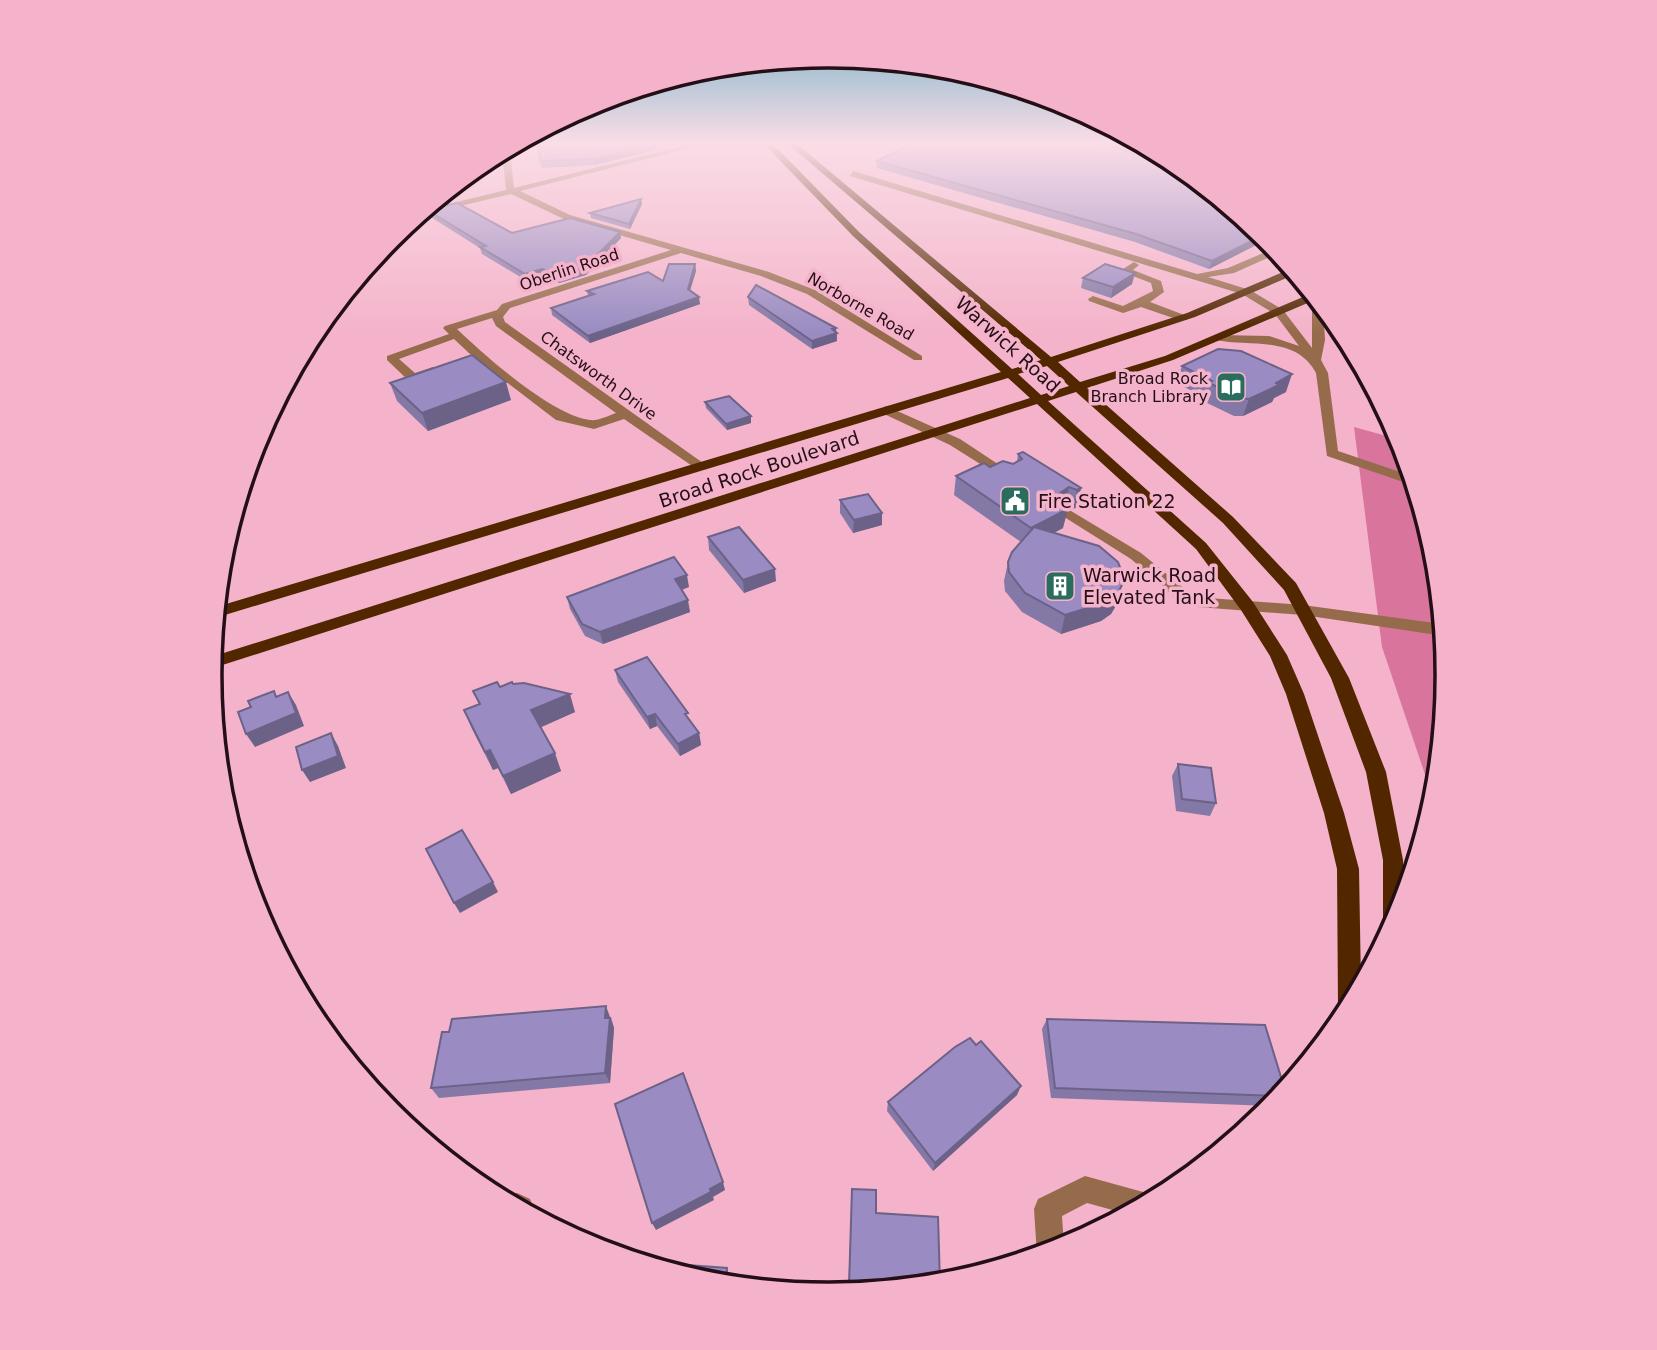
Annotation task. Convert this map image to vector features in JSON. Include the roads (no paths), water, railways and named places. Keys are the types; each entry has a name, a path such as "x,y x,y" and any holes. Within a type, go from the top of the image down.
{"main road":[{"name":"Warwick Road","path":"829,206 856,234 1200,546 1247,606 1278,655 1295,694 1337,824 1348,869 1350,985"},
{"name":"Warwick Road","path":"866,206 1077,386 1251,543 1290,587 1340,678 1376,772 1392,860 1393,896"},
{"name":"Broad Rock Boulevard","path":"226,610 1049,361 1183,318 1285,275"},
{"name":"Broad Rock Boulevard","path":"222,659 1169,358 1306,302"}],"street":[{"name":"Norborne Road","path":"544,206 567,217 765,274 811,292 918,358"},
{"path":"960,206 1246,292 1279,312 1322,373 1332,453 1402,476"},
{"name":"Oberlin Road","path":"456,335 449,328 681,250"},
{"path":"1199,278 1209,272 1230,271 1266,255"},
{"path":"1093,299 1123,310 1159,292 1156,281 1125,271 1141,260"},
{"path":"1141,303 1183,318"},
{"name":"Chatsworth Drive","path":"502,310 500,324 698,466"},
{"path":"1315,360 1319,340 1316,314"},
{"path":"446,366 413,378 391,358 456,335 473,357 561,417 594,425 626,414"},
{"path":"1219,338 1254,337 1277,340 1290,344 1315,360"},
{"path":"886,410 936,432 1009,476"},
{"path":"1066,512 1136,556 1192,602 1303,610 1433,629"},
{"path":"1049,1240 1048,1209 1085,1189 1130,1201"}],"place":[{"name":"Broad Rock Branch Library","path":"1231,387"},
{"name":"Fire Station 22","path":"1015,501"},
{"name":"Warwick Road Elevated Tank","path":"1060,586"}]}
